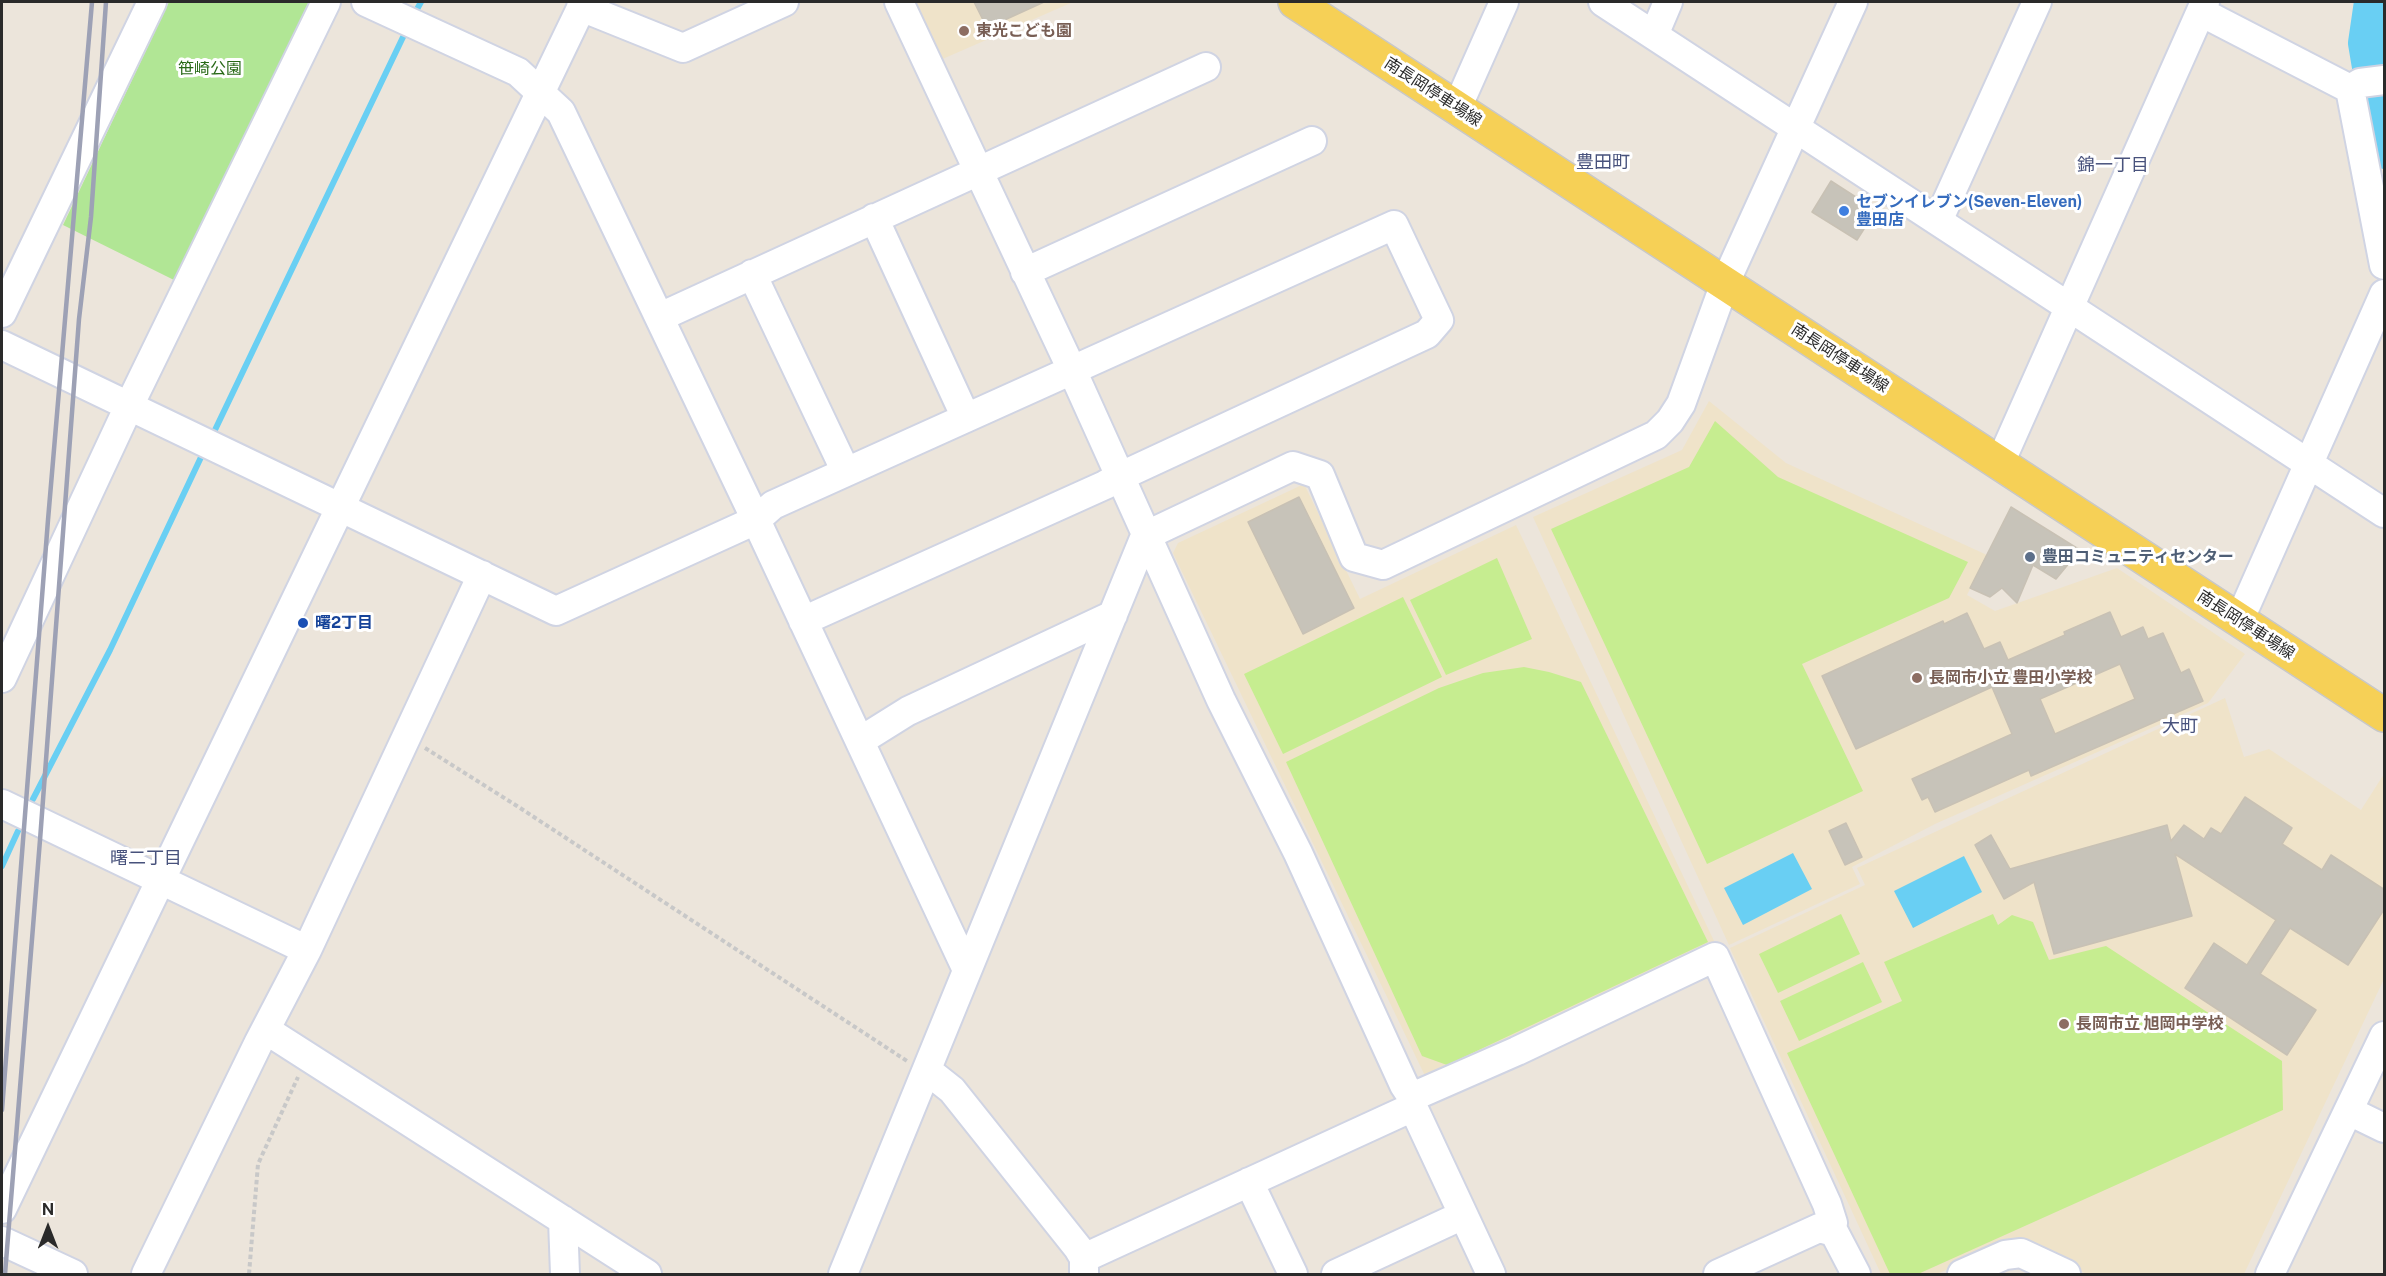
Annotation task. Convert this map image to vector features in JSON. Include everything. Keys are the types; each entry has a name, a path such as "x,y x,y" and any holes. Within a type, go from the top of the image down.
{"main road":[{"name":"南長岡停車場線","path":"1295,2 2385,715"}],"street":[{"path":"2,313 152,2"},
{"path":"2,678 129,406 326,2"},
{"path":"366,2 518,72 561,112 630,260 660,317 967,970"},
{"path":"2,1209 583,4 683,48 784,2"},
{"path":"899,2 1072,370 1221,700 1298,853 1491,1275"},
{"path":"1457,108 1504,2"},
{"path":"1603,2 2385,513"},
{"path":"1654,35 1668,2"},
{"path":"843,1275 1145,536 1293,466 1320,476 1354,557 1383,565 1656,435 1670,421 1681,404 1725,283 1853,2"},
{"path":"1938,221 2037,2"},
{"path":"2000,463 2203,7 2365,84 2385,265"},
{"path":"660,317 1206,67"},
{"path":"1025,272 1312,141"},
{"path":"874,218 966,418"},
{"path":"2,345 556,611 756,520 773,505 1394,225 1439,320 1427,334 1105,485 803,621"},
{"path":"752,274 846,472"},
{"path":"2239,621 2385,294"},
{"path":"146,1275 234,1092 307,950 482,575"},
{"path":"860,741 908,711 1113,615"},
{"path":"2,804 307,950"},
{"path":"928,1071 952,1090 1084,1266 1412,1102 1715,957 1798,1135 1827,1204 1833,1223 1830,1230"},
{"path":"266,1030 647,1275"},
{"path":"2270,1275 2385,1036"},
{"path":"2349,1111 2385,1128"},
{"path":"1249,1182 1293,1275"},
{"path":"1336,1275 1463,1215"},
{"path":"563,1220 565,1275"},
{"path":"1727,1273 1819,1228 1830,1230 1839,1240 1856,1275"},
{"path":"2,1241 73,1275"},
{"path":"1962,1275 2005,1254 2021,1253 2066,1275"}],"path":[{"path":"406,737 517,806 907,1061 928,1071"},
{"path":"249,1275 258,1164 308,1057"}],"shaded area":[{"name":"東光こども園","path":"910,2 1073,2 938,61"},
{"name":"長岡市小立 豊田小学校","path":"1709,401 1786,463 1987,555 1967,595 1995,611 2117,568 2245,654 2208,703 1935,824 1852,867 1860,884 1729,945 1533,517 1682,450"},
{"path":"1304,484 1360,599 1516,525 1716,945 1428,1082 1173,553 1178,543"},
{"name":"長岡市立 旭岡中学校","path":"2225,698 2244,757 2269,749 2361,810 2384,774 2384,979 2244,1274 2087,1274 2013,1240 1937,1274 1881,1274 1730,948 1865,885 1857,868"}],"green space":[{"name":"笹崎公園","path":"169,2 317,2 178,282 63,225"},
{"path":"1715,421 1778,477 1968,562 1949,598 1802,664 1863,791 1707,864 1551,529 1689,467"},
{"path":"1497,558 1532,639 1446,675 1410,600"},
{"path":"1403,597 1442,677 1283,754 1244,674"},
{"path":"1524,667 1581,682 1708,942 1447,1065 1422,1056 1286,762 1439,688 1483,673"},
{"path":"1841,914 1860,954 1778,993 1759,954"},
{"path":"1993,914 1998,925 2012,915 2033,922 2049,960 2106,946 2282,1061 2283,1110 1918,1274 1890,1274 1787,1053 1902,1001 1884,962"},
{"path":"1863,962 1882,1002 1799,1041 1780,1001"}],"water":[{"path":"1793,853 1812,889 1743,925 1724,888"},
{"path":"1964,856 1982,892 1913,928 1894,891"}],"building":[{"name":"東光こども園","path":"974,2 1044,2 987,28"},
{"name":"セブンイレブン(Seven-Eleven) 豊田店","path":"1831,181 1876,210 1857,240 1812,212"},
{"path":"1299,497 1354,608 1303,634 1248,522"},
{"name":"豊田コミュニティセンター","path":"2011,507 2080,550 2056,579 2033,565 2017,603 2002,588 1990,597 1970,588"},
{"path":"2110,612 2121,637 2143,627 2148,639 2163,633 2181,673 2189,669 2203,701 2031,776 2029,770 1935,812 1928,797 1922,800 1912,779 2012,734 1992,687 1856,749 1822,676 1943,621 1944,624 1967,613 1984,649 2000,642 2008,660 2065,635 2064,632","holes":["2120,664 2135,699 2055,734 2040,699"]},
{"path":"2245,797 2292,828 2282,844 2322,870 2331,855 2385,890 2385,908 2348,965 2290,928 2260,974 2316,1010 2287,1055 2185,988 2214,943 2247,965 2276,920 2175,854 2192,916 2054,954 2034,882 2004,899 1975,845 1991,835 2010,869 2167,825 2171,841 2184,825 2204,839 2211,828 2221,834"},
{"path":"1846,823 1862,857 1845,865 1829,831"}],"waterway":[{"path":"416,11 421,2"},
{"path":"2372,2 2366,43 2384,151"},
{"path":"214,432 404,35"},
{"path":"33,799 110,650 203,453"},
{"path":"2,866 18,831"}],"railway":[{"path":"2,1110 48,520 92,2"},
{"path":"5,1274 79,319 91,217 106,2"}],"place":[{"name":"東光こども園","path":"964,31"},
{"name":"セブンイレブン(Seven-Eleven) 豊田店","path":"1844,211"},
{"name":"豊田コミュニティセンター","path":"2030,557"},
{"name":"曙2丁目","path":"303,623"},
{"name":"長岡市小立 豊田小学校","path":"1917,678"},
{"name":"長岡市立 旭岡中学校","path":"2064,1024"}],"district":[{"name":"豊田町","path":"1603,162"},
{"name":"錦一丁目","path":"2113,165"},
{"name":"大町","path":"2180,726"},
{"name":"曙二丁目","path":"146,858"}]}
